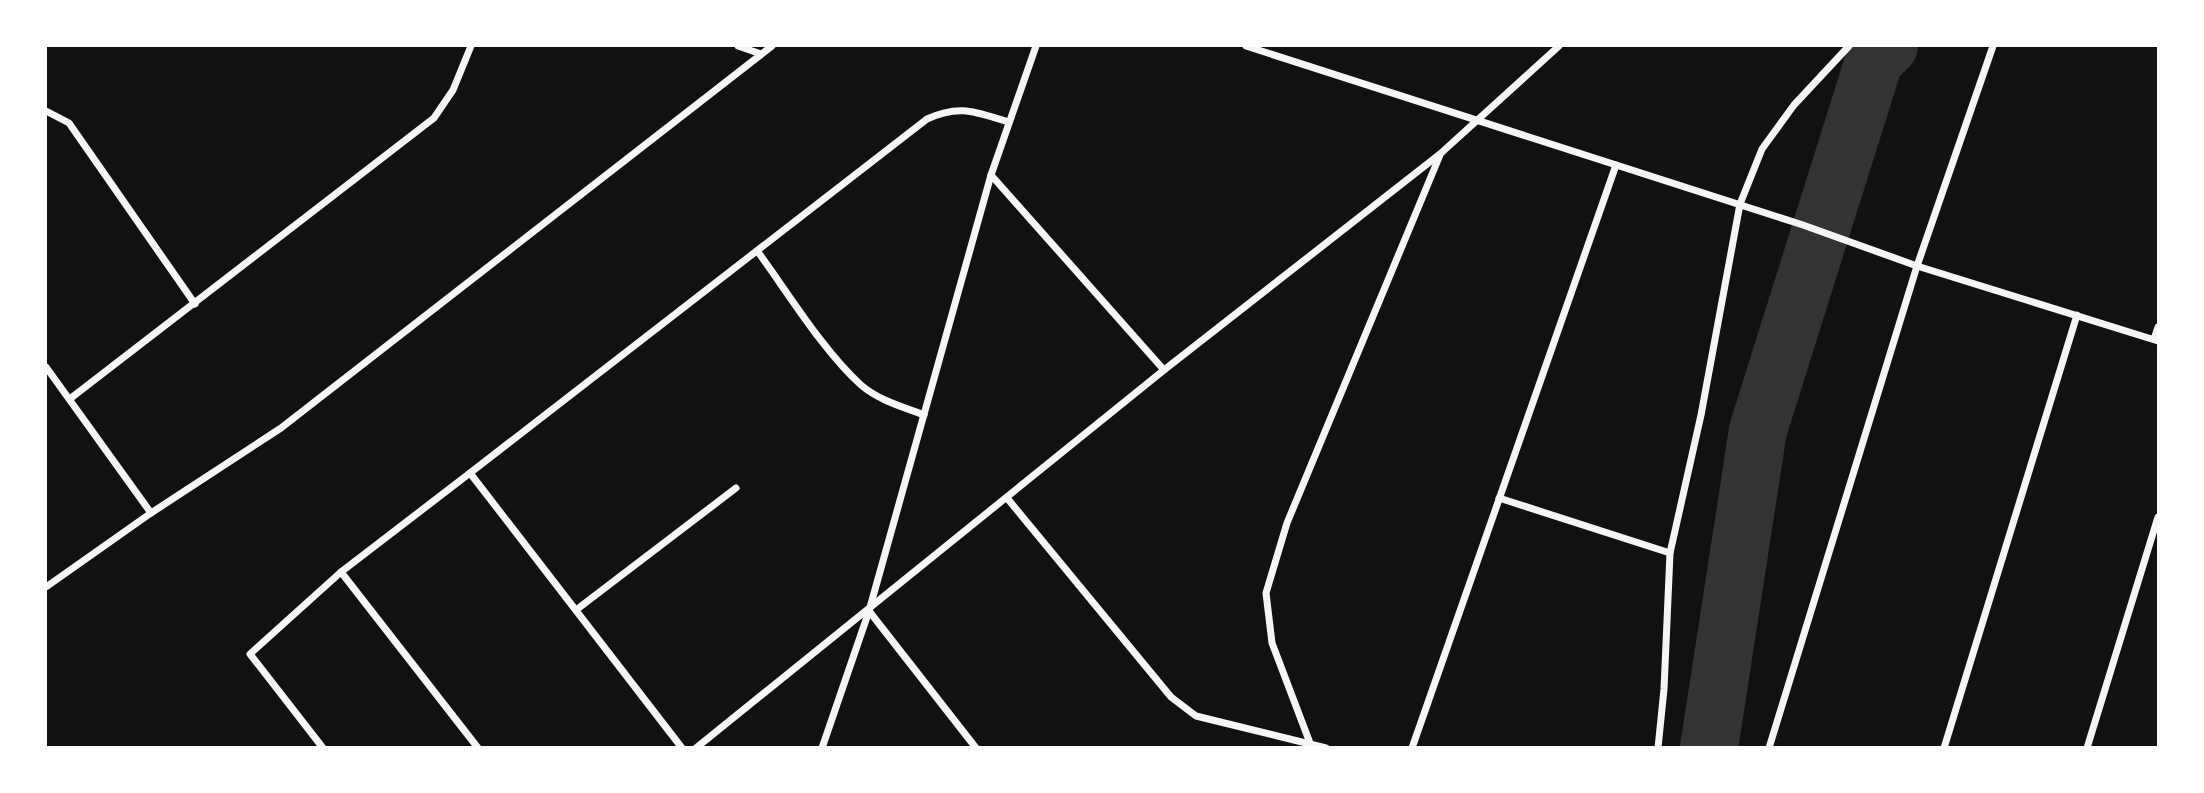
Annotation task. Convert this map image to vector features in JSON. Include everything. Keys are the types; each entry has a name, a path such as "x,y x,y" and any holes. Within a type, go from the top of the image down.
{"street":[{"path":"71,398 434,118 453,90 471,46"},
{"path":"738,46 761,54"},
{"path":"46,587 151,513 281,428 772,46"},
{"path":"822,747 869,611 991,175 1036,46"},
{"path":"1249,46 1740,204 1916,265 2156,340 2158,327"},
{"path":"696,747 869,611 1164,370 1440,154 1559,46"},
{"path":"1658,747 1664,689 1670,554 1701,415 1740,204 1762,149 1794,104 1849,46"},
{"path":"1769,747 1916,265 1993,46"},
{"path":"323,747 250,654 341,572 927,119 947,110 960,108 1009,122"},
{"path":"46,111 69,123 195,304"},
{"path":"1310,743 1272,643 1266,593 1287,523 1440,154"},
{"path":"1412,747 1616,165"},
{"path":"991,175 1164,370"},
{"path":"758,252 842,364 862,386 891,403 924,415"},
{"path":"1944,747 2077,314"},
{"path":"46,366 151,513"},
{"path":"470,473 682,747"},
{"path":"576,610 736,488"},
{"path":"1007,498 1171,697 1196,716 1326,747"},
{"path":"1499,498 1670,554"},
{"path":"2087,747 2158,517"},
{"path":"341,572 478,747"},
{"path":"869,611 976,747"}],"waterway":[{"path":"1709,748 1758,430 1874,61 1889,46"}]}
